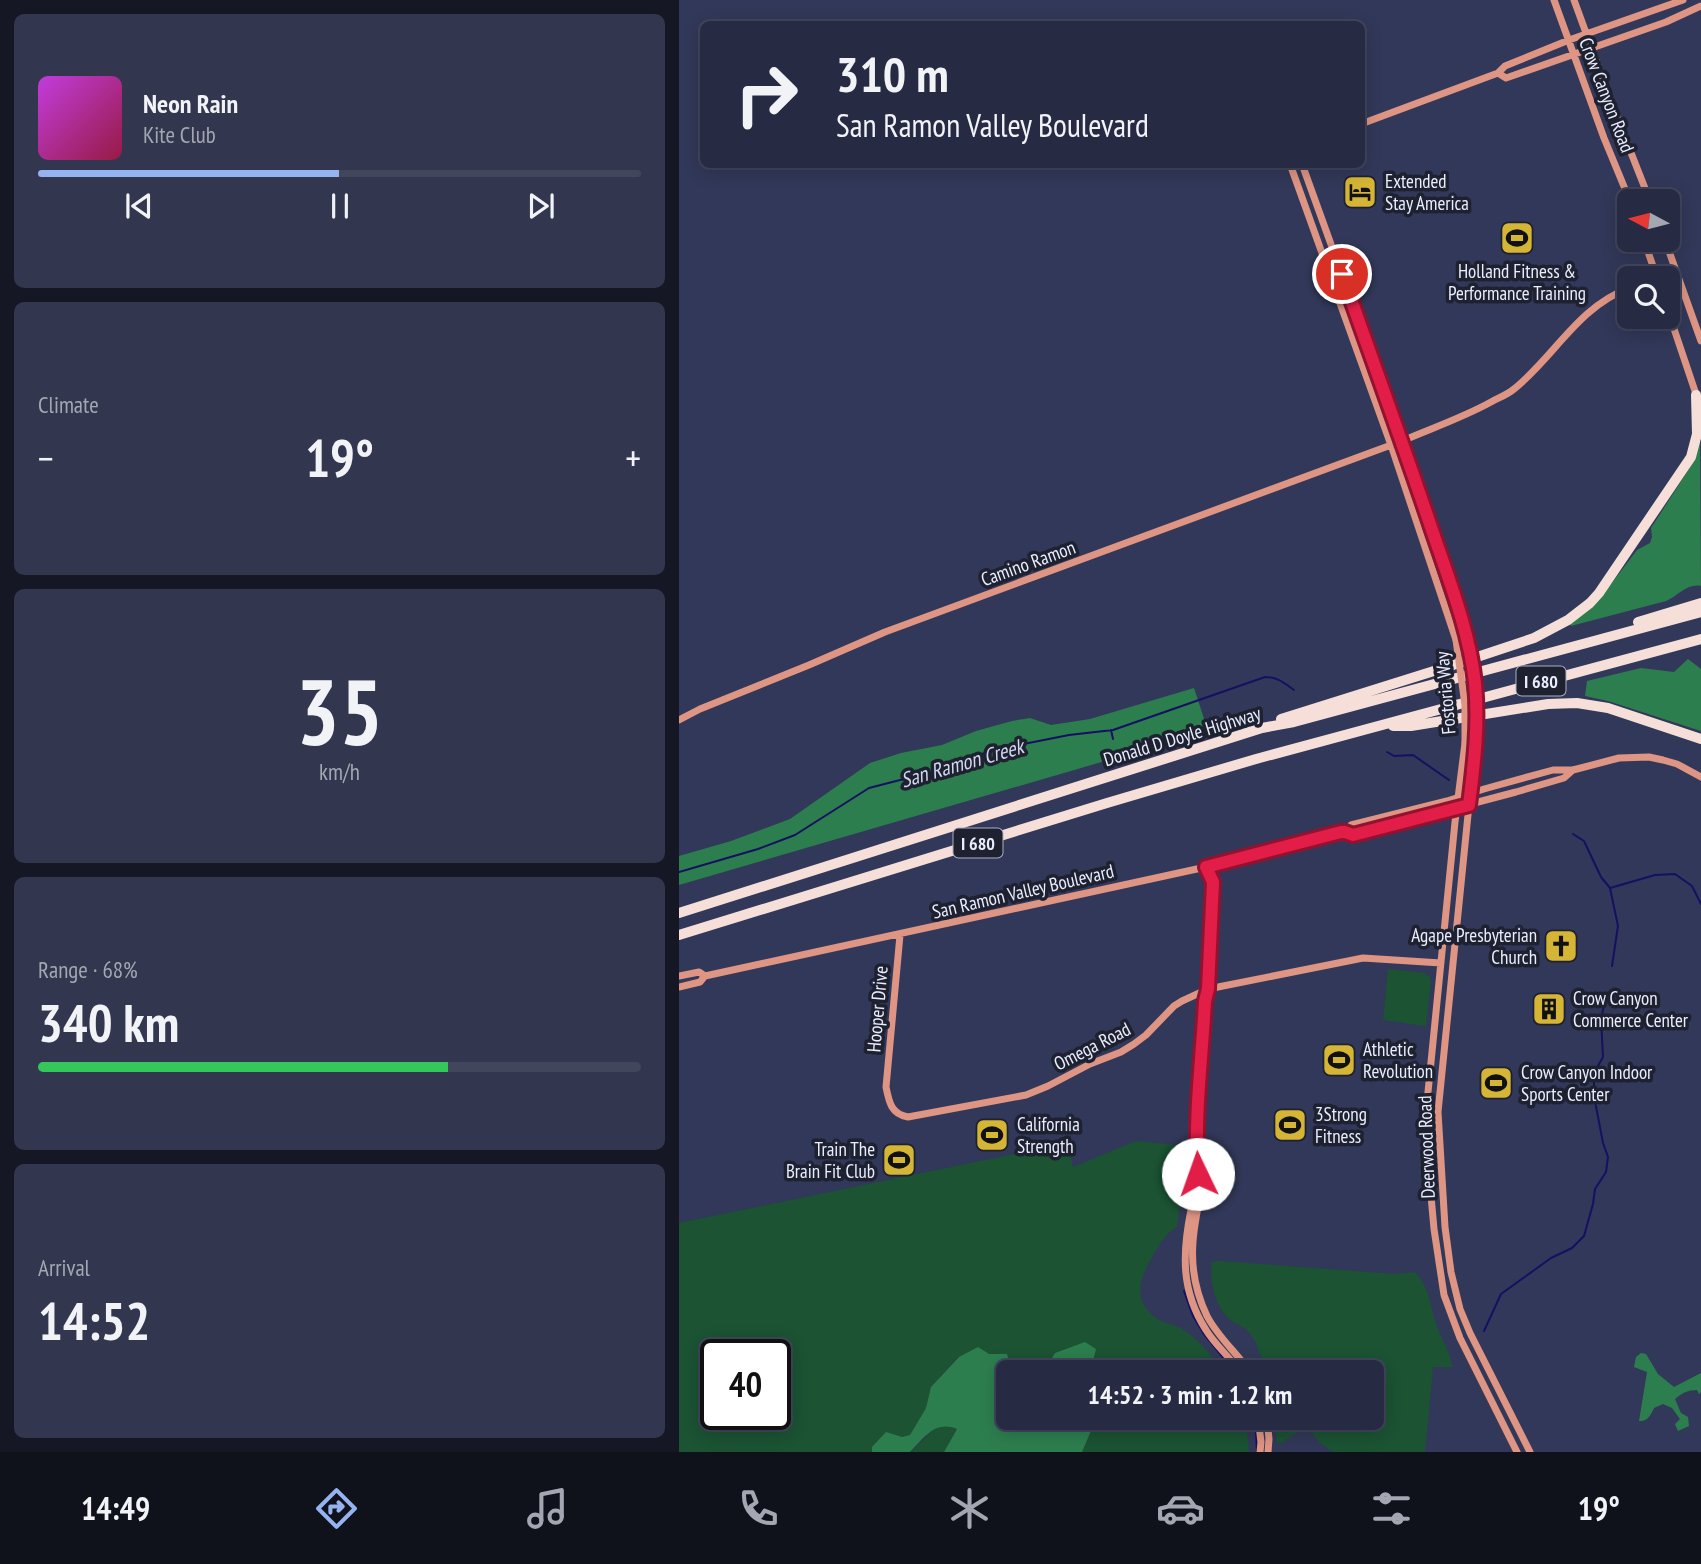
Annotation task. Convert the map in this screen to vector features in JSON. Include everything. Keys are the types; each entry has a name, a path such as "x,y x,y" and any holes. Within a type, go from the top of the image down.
{"highway":[{"path":"1262,729 1280,719 1413,679 1534,638 1579,612 1599,593 1691,457 1697,434 1696,395"},
{"path":"1608,637 1630,624 1701,603"},
{"name":"Donald D Doyle Highway","path":"679,912 1262,729 1701,612"},
{"name":"I 680","path":"679,935 1107,803 1701,639"},
{"path":"1382,726 1411,726 1548,704 1577,703 1608,708 1701,739"}],"street":[{"name":"Crow Canyon Road","path":"1554,0 1625,189"},
{"name":"Crow Canyon Road","path":"1574,0 1645,189"},
{"path":"1365,123 1498,73 1505,66 1569,40 1683,0"},
{"path":"1498,73 1506,78 1667,22 1701,6"},
{"name":"Fostoria Way","path":"1291,168 1391,445 1455,640 1465,705 1465,743"},
{"name":"Fostoria Way","path":"1304,168 1402,441 1467,636 1475,683 1477,741"},
{"path":"1331,279 1342,274"},
{"path":"1680,279 1701,341"},
{"name":"Camino Ramon","path":"679,720 885,632 1402,441 1477,410 1511,391 1531,374 1575,324 1617,293"},
{"path":"1674,329 1701,408"},
{"name":"Deerwood Road","path":"1477,741 1438,1112 1447,1242 1460,1309 1530,1452"},
{"name":"Deerwood Road","path":"1465,743 1426,1112 1431,1196 1444,1295 1460,1338 1517,1452"},
{"name":"San Ramon Valley Boulevard","path":"1345,832 1351,825 1553,770 1573,770 1619,758 1649,757 1677,764 1701,777"},
{"path":"1527,789 1535,782 1552,777 1553,770"},
{"name":"San Ramon Valley Boulevard","path":"679,987 700,982 705,976 777,959 900,935 1206,867 1345,832 1353,835 1527,789 1564,778 1573,770"},
{"path":"1206,867 1213,882 1196,1146 1200,1195 1193,1258 1201,1302 1215,1329 1240,1360"},
{"name":"Hooper Drive","path":"886,1087 900,935"},
{"name":"Omega Road","path":"886,1087 892,1110 908,1117 1026,1095 1135,1044 1174,1006 1208,989 1363,958 1441,963"},
{"name":"San Ramon Valley Boulevard","path":"679,976 699,972 705,976"},
{"path":"1198,1174 1185,1245 1185,1273 1192,1304 1206,1331 1230,1360"},
{"path":"1259,1430 1260,1452"},
{"path":"1268,1430 1269,1452"}],"green space":[{"path":"1700,437 1701,586 1687,588 1666,601 1571,626 1570,623 1605,592 1637,550 1650,543 1651,528 1689,469"},
{"path":"1688,659 1701,669 1701,731 1585,696 1587,681 1641,668 1674,672"},
{"path":"1194,688 1208,731 679,885 679,856 731,841 790,819 870,763 901,753 942,745 976,731 1012,721 1030,718 1051,725 1090,719"},
{"path":"1388,969 1424,973 1430,977 1426,1026 1383,1020"},
{"path":"1136,1141 1187,1146 1177,1227 1158,1246 1145,1270 1140,1286 1142,1302 1152,1315 1188,1333 1215,1360 1077,1360 1055,1353 1051,1360 996,1360 996,1362 958,1357 931,1387 926,1408 910,1435 872,1447 872,1452 679,1452 679,1223 1068,1143 1073,1167"},
{"path":"1212,1262 1396,1274 1415,1272 1427,1291 1452,1367 1433,1367 1425,1452 1333,1452 1312,1433 1301,1431 1282,1443 1277,1443 1275,1430 1384,1430 1384,1360 1263,1360 1249,1332 1229,1319 1220,1307 1212,1285"},
{"path":"1085,1342 1096,1349 1093,1360 1051,1360 1055,1353"},
{"path":"978,1347 989,1354 1007,1354 1009,1360 996,1360 996,1430 1093,1430 1082,1452 944,1452 957,1429 942,1427 925,1436 910,1452 872,1452 872,1447 886,1432 902,1437 910,1435 926,1408 931,1387 959,1357"},
{"path":"1641,1353 1646,1354 1658,1374 1674,1387 1701,1373 1699,1394 1697,1390 1691,1391 1675,1399 1681,1413 1688,1417 1689,1426 1678,1431 1675,1424 1680,1419 1672,1408 1663,1404 1654,1408 1646,1419 1639,1421 1647,1372 1634,1367 1636,1357"},
{"path":"947,1425 957,1428 944,1452 910,1452 936,1427"},
{"path":"1247,1430 1249,1452 1082,1452 1091,1431"}],"waterway":[{"name":"San Ramon Creek","path":"679,872 795,835 869,788 935,771 993,750 1069,735 1113,730 1265,677 1277,679 1294,690"},
{"path":"1111,730 1113,739"},
{"name":"San Ramon Creek","path":"1387,752 1394,756 1413,755 1449,780"},
{"name":"San Ramon Creek","path":"1573,834 1584,841 1601,877 1610,888 1655,875 1675,874 1692,886 1701,904"},
{"path":"1610,888 1618,926 1612,966"},
{"path":"1484,1331 1501,1294 1551,1258 1572,1248 1584,1236 1595,1189 1606,1172 1608,1157 1594,1096 1594,1073 1603,1057 1601,1019 1606,997"},
{"path":"1184,1291 1193,1316 1225,1360"},
{"path":"1256,1432 1257,1451"}],"place":[{"name":"Extended Stay America","path":"1360,192"},
{"name":"Holland Fitness & Performance Training","path":"1517,238"},
{"name":"Agape Presbyterian Church","path":"1561,946"},
{"name":"Crow Canyon Commerce Center","path":"1549,1009"},
{"name":"Athletic Revolution","path":"1339,1060"},
{"name":"Crow Canyon Indoor Sports Center","path":"1496,1083"},
{"name":"3Strong Fitness","path":"1290,1125"},
{"name":"California Strength","path":"992,1135"},
{"name":"Train The Brain Fit Club","path":"899,1160"}],"route":[{"path":"1198,1174 1198,1107 1208,989 1213,882 1206,867 1341,832 1353,835 1469,805 1477,723 1475,683 1467,636 1402,441 1342,274"}]}
